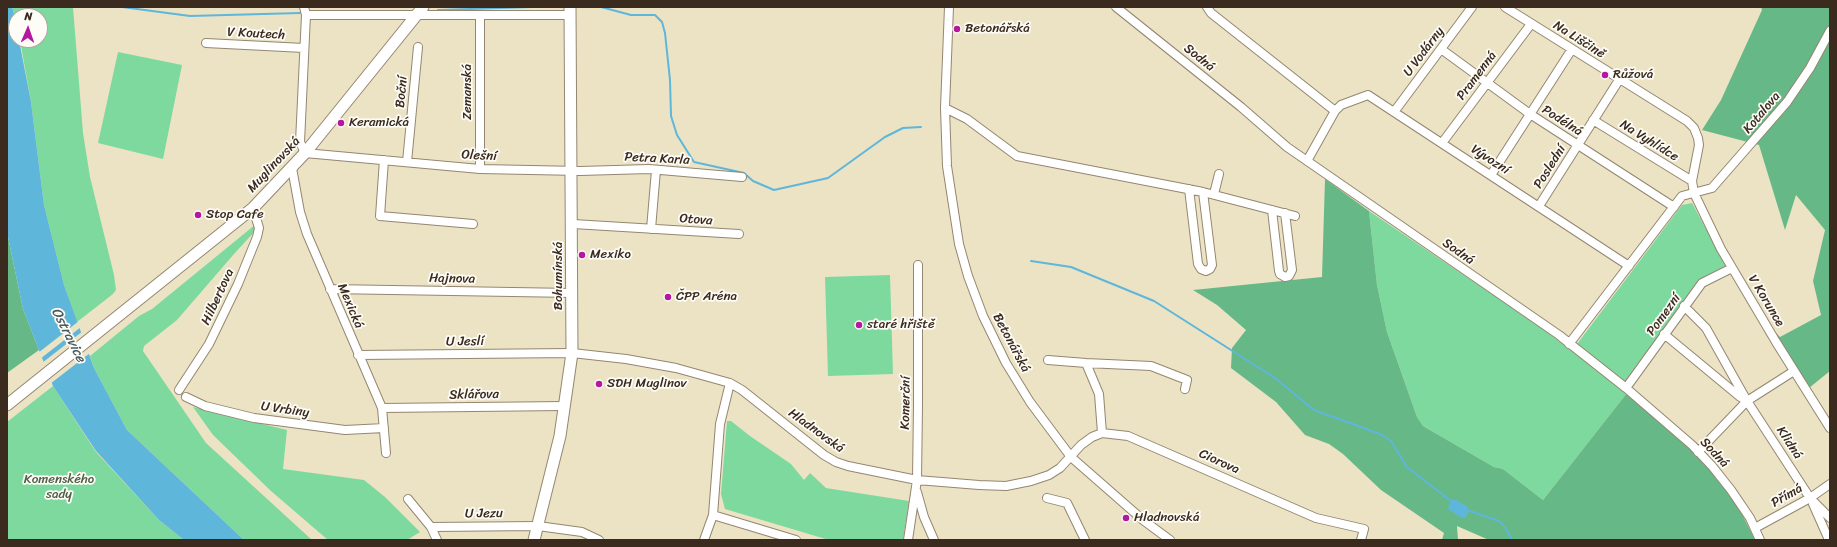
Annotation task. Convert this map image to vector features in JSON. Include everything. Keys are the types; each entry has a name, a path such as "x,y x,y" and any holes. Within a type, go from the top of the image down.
{"main road":[{"name":"Muglinovská","path":"7,405 253,208 305,153 420,11"},
{"name":"Bohumínská","path":"534,540 560,436 572,353 573,224 570,11"}],"street":[{"name":"Betonářská","path":"949,7 946,108 947,166 959,244 968,276 983,316 1006,363 1030,402 1071,457"},
{"name":"Sodná","path":"1116,7 1241,107 1287,147 1569,344 1626,388 1698,452 1731,490 1750,518 1760,540"},
{"path":"1207,7 1211,13 1336,111"},
{"name":"U Vodárny","path":"1394,112 1472,7"},
{"name":"Na Liščině","path":"1505,7 1619,80 1687,121 1694,128 1699,145 1692,181"},
{"path":"305,153 300,142 305,11 420,11 480,15 570,11"},
{"name":"Zemanská","path":"480,15 480,169"},
{"name":"Pramenná","path":"1442,143 1531,24"},
{"name":"Kotalova","path":"1694,193 1712,188 1787,102 1810,68 1830,31"},
{"name":"V Koutech","path":"206,43 304,48"},
{"name":"Boční","path":"407,162 418,47"},
{"name":"Podélná","path":"1441,49 1530,114 1674,207"},
{"path":"1491,175 1572,49"},
{"name":"Poslední","path":"1539,206 1619,80"},
{"name":"Vývozní","path":"1307,161 1341,105 1368,95 1629,266"},
{"path":"946,108 967,119 1017,156 1214,194 1295,216"},
{"name":"Na Vyhlídce","path":"1593,120 1692,181"},
{"name":"Olešní","path":"305,153 480,169 572,170"},
{"path":"384,160 380,216 473,224"},
{"name":"Mexická","path":"292,168 302,219 330,289 382,408 386,453"},
{"name":"Petra Karla","path":"572,170 656,170 742,177"},
{"path":"651,229 656,170"},
{"path":"1214,194 1219,174"},
{"name":"V Korunce","path":"1692,181 1694,193 1721,249 1830,428"},
{"path":"1190,189 1198,264 1201,269 1206,271 1212,265 1203,192"},
{"path":"1569,344 1682,196 1694,193"},
{"name":"Hilbertova","path":"179,390 209,344 241,278 257,238 259,228 253,208"},
{"path":"1272,210 1279,271 1280,274 1285,277 1289,276 1292,270 1285,214"},
{"name":"Otova","path":"573,224 739,234"},
{"name":"Komerční","path":"908,540 917,480 918,265"},
{"name":"Pomezní","path":"1626,388 1702,283 1732,268"},
{"name":"Hajnova","path":"330,289 573,293"},
{"name":"Klidná","path":"1684,306 1706,328 1747,401 1810,498 1829,540"},
{"name":"Klidná","path":"1664,334 1747,401"},
{"name":"Hladnovská","path":"572,353 660,365 730,383 742,390 824,455 836,462 848,466 917,480 1006,486 1032,481 1049,475 1060,468 1071,457"},
{"name":"U Jeslí","path":"358,355 572,353"},
{"path":"1048,360 1151,366 1188,380 1185,388"},
{"path":"1086,363 1099,394 1102,433 1092,436 1081,445 1071,457 1143,520 1170,540"},
{"path":"1698,452 1747,401 1794,371"},
{"path":"704,540 712,514 720,424 730,383"},
{"name":"U Vrbiny","path":"186,397 205,406 254,418 345,430 384,428"},
{"name":"Sklářova","path":"382,408 565,406"},
{"name":"Ciorova","path":"1102,433 1128,436 1316,518 1364,529 1361,540"},
{"name":"Přímá","path":"1755,528 1810,498 1830,484"},
{"path":"916,489 924,517 934,540"},
{"path":"1047,498 1068,503 1085,540"},
{"name":"Klidná","path":"1810,498 1830,518"},
{"path":"408,499 431,527 437,540"},
{"path":"712,514 796,540"},
{"name":"U Jezu","path":"431,527 538,526 582,532 599,540"}],"green space":[{"path":"73,7 83,133 90,177 114,275 116,290 77,322 64,285 44,205 31,102 21,48 48,48 48,8 12,8"},
{"path":"1761,7 1830,7 1830,371 1809,388 1792,359 1763,320 1780,337 1821,315 1813,281 1825,230 1796,195 1785,230 1759,145 1702,130 1721,100 1762,10"},
{"path":"118,52 182,65 163,159 98,143"},
{"path":"1325,179 1369,211 1377,285 1387,332 1417,417 1423,426 1494,467 1503,469 1543,500 1627,393 1698,456 1720,480 1740,510 1755,540 1489,540 1457,526 1458,540 1442,540 1444,533 1381,490 1343,454 1329,444 1305,435 1276,402 1231,368 1232,348 1246,330 1217,305 1193,290 1322,277"},
{"path":"1692,203 1725,266 1701,282 1630,381 1624,383 1605,369 1577,344 1682,205"},
{"path":"1369,211 1539,326 1627,393 1543,500 1503,469 1494,467 1423,426 1417,417 1387,332 1377,285"},
{"path":"256,224 256,230 177,320 144,346 143,351 206,443 312,540 244,540 127,430 94,368 90,356 139,316 152,309"},
{"path":"7,232 23,309 39,350 7,373"},
{"name":"staré hřiště","path":"890,275 893,374 828,376 825,277"},
{"name":"Komenského sady","path":"53,386 96,452 159,520 184,540 7,540 7,422"},
{"path":"193,407 287,430 283,469 364,480 385,497 420,532 407,540 328,540 271,491 213,435"},
{"path":"727,421 731,421 791,464 804,480 810,473 826,488 909,501 903,540 829,540 725,509 721,494"}],"water":[{"name":"Ostravice","path":"7,7 12,7 8,8 8,48 21,48 31,102 44,205 64,285 94,368 127,430 244,540 184,540 159,520 96,451 53,386 23,309 7,232"},
{"path":"1451,500 1456,500 1467,506 1469,511 1465,518 1460,517 1448,509"}],"pier":[{"path":"79,321 81,327 40,359 38,353"},
{"path":"83,331 90,353 50,384 42,363"}],"waterway":[{"path":"122,7 190,16 300,13"},
{"path":"438,10 532,7"},
{"path":"601,7 631,15 655,15 662,22 665,33 670,80 671,116 677,135 694,162 744,173 753,181 774,190 828,178 885,137 903,128 921,127"},
{"path":"383,11 404,11"},
{"path":"1031,261 1071,267 1154,301 1275,378 1314,410 1380,434 1391,441 1407,467 1451,501"},
{"path":"1467,510 1499,521 1505,527 1512,540"}],"place":[{"name":"Betonářská","path":"957,29"},
{"name":"Růžová","path":"1605,75"},
{"name":"Keramická","path":"341,123"},
{"name":"Stop Cafe","path":"198,215"},
{"name":"Mexiko","path":"582,255"},
{"name":"ČPP Aréna","path":"668,297"},
{"name":"staré hřiště","path":"859,325"},
{"name":"SDH Muglinov","path":"599,384"},
{"name":"Hladnovská","path":"1126,518"}]}
